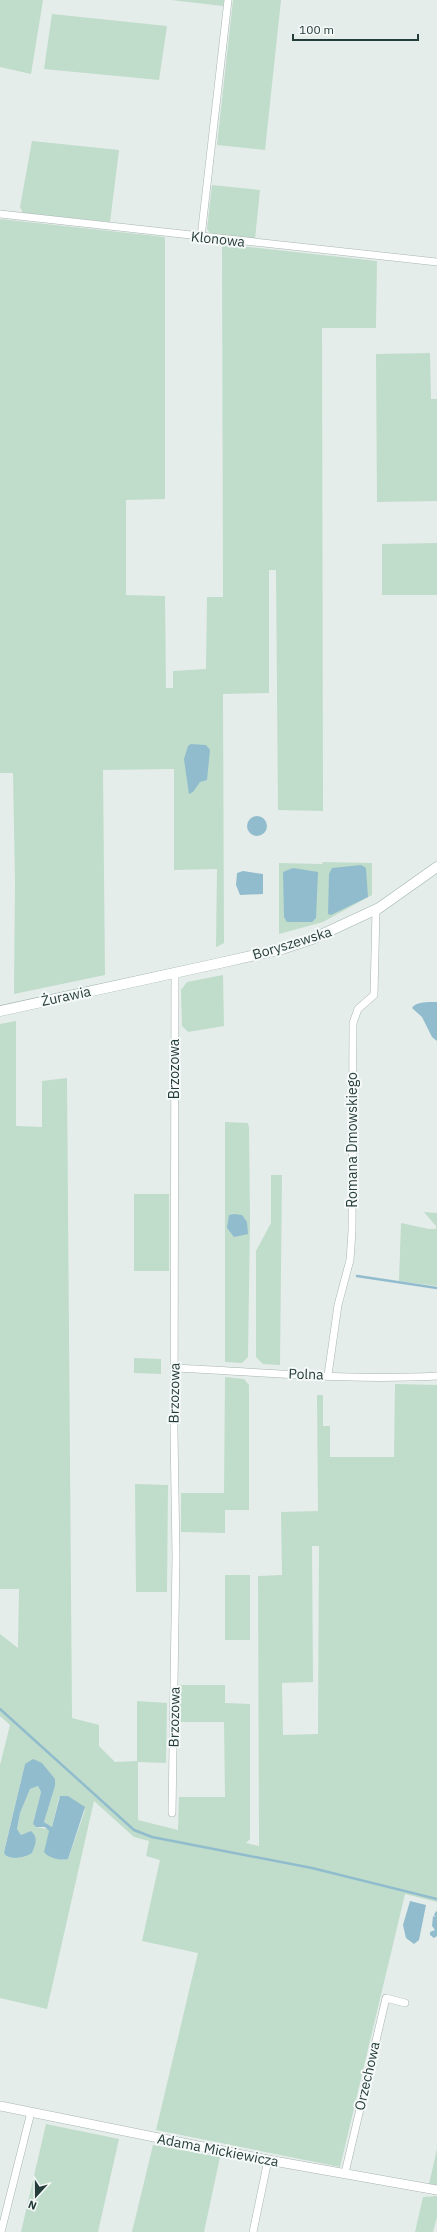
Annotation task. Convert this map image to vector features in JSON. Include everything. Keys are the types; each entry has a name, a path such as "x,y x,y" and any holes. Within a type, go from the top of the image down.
{"main road":[{"name":"Boryszewska","path":"132,982 175,974 282,949 331,931 376,910 437,867"},
{"name":"Żurawia","path":"0,1011 132,982"}],"street":[{"path":"201,237 228,0"},
{"name":"Klonowa","path":"0,214 437,262"},
{"name":"Romana Dmowskiego","path":"328,1375 336,1316 350,1260 352,1232 354,1023 358,1010 374,995 376,910"},
{"name":"Brzozowa","path":"172,1813 176,1556 175,974"},
{"name":"Polna","path":"175,1368 328,1375 437,1376"},
{"name":"Orzechowa","path":"345,2173 386,1998 405,2003"},
{"name":"Adama Mickiewicza","path":"0,2106 268,2160 437,2190"},
{"path":"1,2232 31,2112"},
{"path":"252,2232 268,2160"}],"green space":[{"path":"0,0 43,0 31,74 0,67"},
{"path":"171,0 224,0 223,6"},
{"path":"233,0 281,0 265,150 217,145"},
{"path":"52,14 167,26 159,80 44,69"},
{"path":"32,141 119,150 110,222 23,213 20,207"},
{"path":"212,185 260,190 255,239 210,233 207,229"},
{"path":"0,219 165,237 165,499 126,500 126,595 165,596 166,688 173,688 173,671 206,669 207,597 223,597 222,244 377,261 376,328 322,328 323,811 278,810 276,570 269,570 269,693 223,694 224,943 216,947 217,869 174,870 174,769 103,770 105,975 14,994 15,881 13,773 0,773"},
{"path":"430,353 431,399 437,399 437,501 377,502 376,354"},
{"path":"437,543 437,595 382,595 382,544"},
{"path":"323,862 372,863 372,895 323,922 279,934 279,863 322,864"},
{"path":"223,975 224,1026 188,1032 182,1026 181,990 187,982"},
{"path":"16,1021 16,1126 42,1127 42,1081 67,1078 72,1718 99,1725 99,1746 115,1762 137,1761 137,1701 167,1703 166,1763 138,1762 138,1820 178,1830 179,1797 225,1797 224,1722 180,1722 180,1685 225,1685 225,1703 250,1704 250,1839 246,1843 259,1846 258,1576 282,1575 281,1512 318,1511 317,1395 323,1395 323,1426 330,1426 330,1457 394,1457 395,1384 437,1385 437,1902 405,1894 340,2167 156,2130 198,1953 142,1941 160,1860 146,1856 149,1841 134,1837 94,1801 47,2009 0,1998 0,1765 10,1725 0,1716 0,1634 18,1648 19,1589 0,1589 0,1024","holes":["312,1546 319,1546 318,1734 283,1735 282,1683 313,1682","25,1764 55,1779 55,1786 44,1822 52,1827 59,1797 85,1810 68,1859 62,1860 48,1829 36,1827 33,1824 41,1792 38,1786 30,1789 20,1813 17,1829 21,1835 28,1833 35,1844 32,1853 18,1858 11,1858 5,1855 4,1851"]},
{"path":"225,1122 248,1123 249,1128 250,1221 248,1357 242,1363 225,1362"},
{"path":"271,1175 282,1175 280,1365 263,1364 256,1357 256,1251 271,1223"},
{"path":"134,1194 169,1194 169,1271 134,1271"},
{"path":"424,1212 437,1213 437,1286 399,1281 401,1223 436,1229 436,1226"},
{"path":"134,1358 161,1359 161,1374 134,1373"},
{"path":"225,1377 244,1379 249,1385 249,1510 225,1510 225,1533 181,1532 181,1493 224,1493"},
{"path":"135,1484 168,1485 167,1592 136,1592"},
{"path":"225,1575 250,1575 250,1640 225,1640"},
{"path":"46,2124 119,2139 98,2232 21,2232"},
{"path":"153,2145 220,2157 204,2232 132,2232"},
{"path":"437,2149 437,2185 429,2184"},
{"path":"437,2196 437,2217 433,2232 415,2232 423,2197"}],"water":[{"path":"191,744 206,745 210,750 207,780 200,782 193,792 189,794 184,759 188,746"},
{"path":"257,816 264,819 267,826 264,833 257,836 250,833 247,826 250,819"},
{"path":"361,865 366,868 368,897 331,915 328,914 329,874 332,868"},
{"path":"293,868 318,872 316,918 312,922 287,922 284,917 283,872"},
{"path":"243,871 263,874 263,894 240,895 236,885 237,873"},
{"path":"437,1002 437,1041 432,1037 422,1017 412,1008 420,1003"},
{"path":"229,1215 242,1215 247,1222 248,1234 234,1237 227,1228"},
{"path":"33,1759 42,1763 55,1779 55,1786 44,1822 52,1827 60,1796 68,1796 85,1807 68,1859 62,1860 55,1858 44,1852 49,1831 45,1827 36,1827 33,1824 41,1792 38,1786 30,1789 20,1813 17,1829 21,1835 31,1831 35,1836 36,1842 32,1853 18,1858 11,1858 5,1855 4,1852 25,1764"},
{"path":"410,1901 426,1905 419,1940 414,1944 406,1938 403,1925"},
{"path":"436,1911 437,1936 434,1938 430,1935 430,1932 435,1930 432,1926 433,1916 436,1917 434,1915"}],"waterway":[{"path":"357,1276 437,1288"},
{"path":"0,1709 134,1830 152,1837 312,1868 437,1899"}]}
